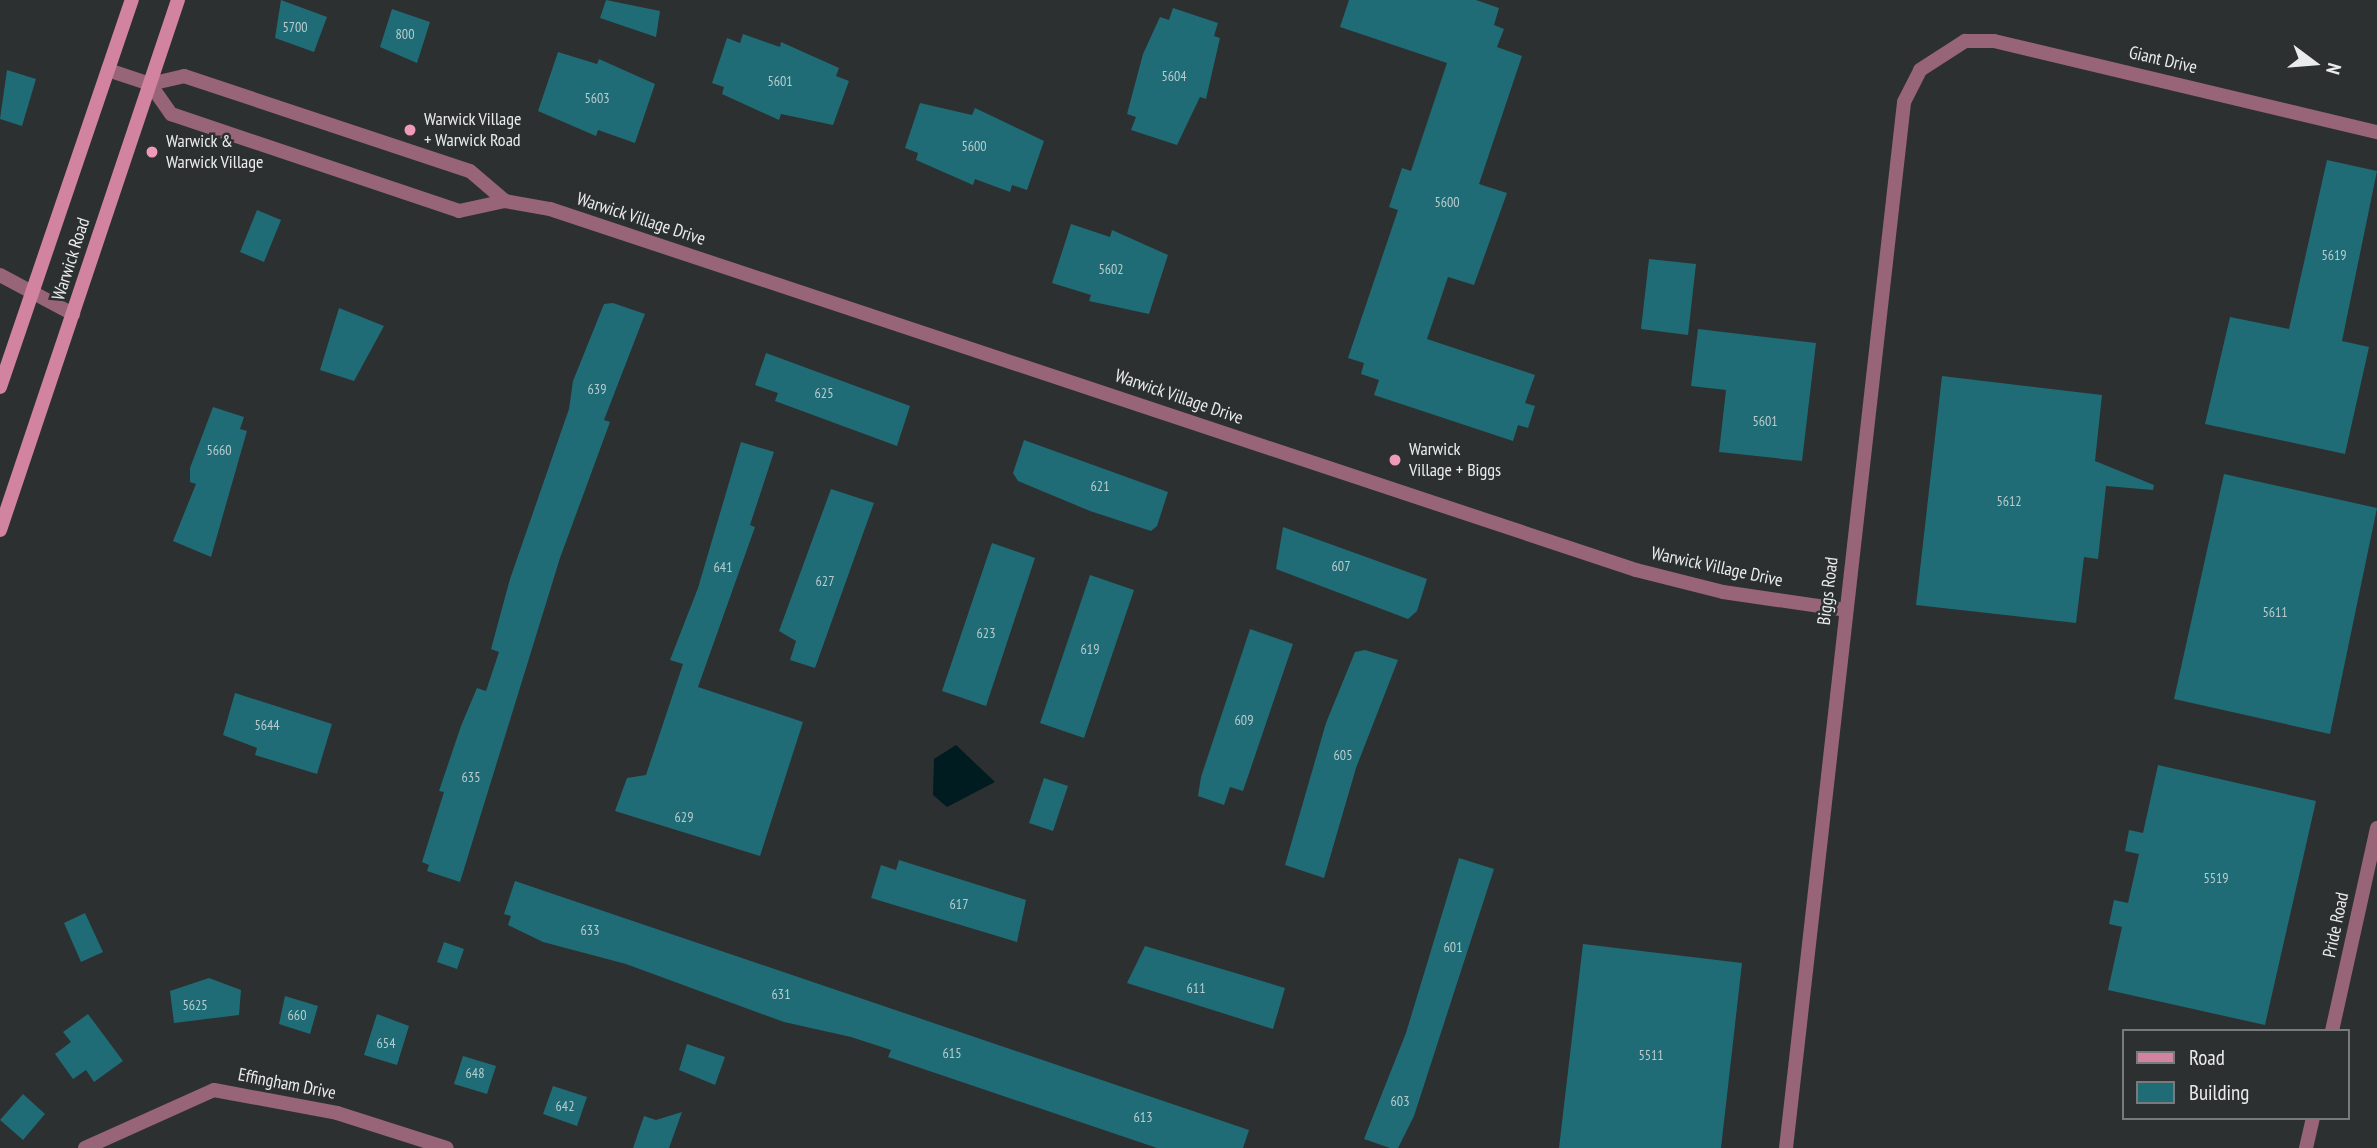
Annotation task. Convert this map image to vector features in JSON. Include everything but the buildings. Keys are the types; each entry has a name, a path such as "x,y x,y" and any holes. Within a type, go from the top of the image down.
{"main road":[{"name":"Warwick Road","path":"0,387 132,0"},
{"name":"Warwick Road","path":"0,530 178,0"}],"street":[{"name":"Giant Drive","path":"1940,52 1965,41 1994,41 2377,132"},
{"name":"Biggs Road","path":"1786,1148 1904,102 1920,70 1940,52"},
{"path":"108,70 150,84"},
{"name":"Warwick Village Drive","path":"505,201 470,171 184,76 150,84 172,114 459,211 505,201 576,218 1636,569 1723,592 1846,610"},
{"path":"0,275 73,314"},
{"name":"Pride Road","path":"2332,1029 2377,828"},
{"name":"Effingham Drive","path":"85,1148 214,1090 337,1113 447,1148"},
{"path":"2306,1148 2313,1120"}],"water":[{"path":"956,745 995,782 947,807 933,795 934,759"}],"place":[{"name":"Warwick Village + Warwick Road","path":"410,130"},
{"name":"Warwick & Warwick Village","path":"152,152"},
{"name":"Warwick Village + Biggs","path":"1395,460"}]}
